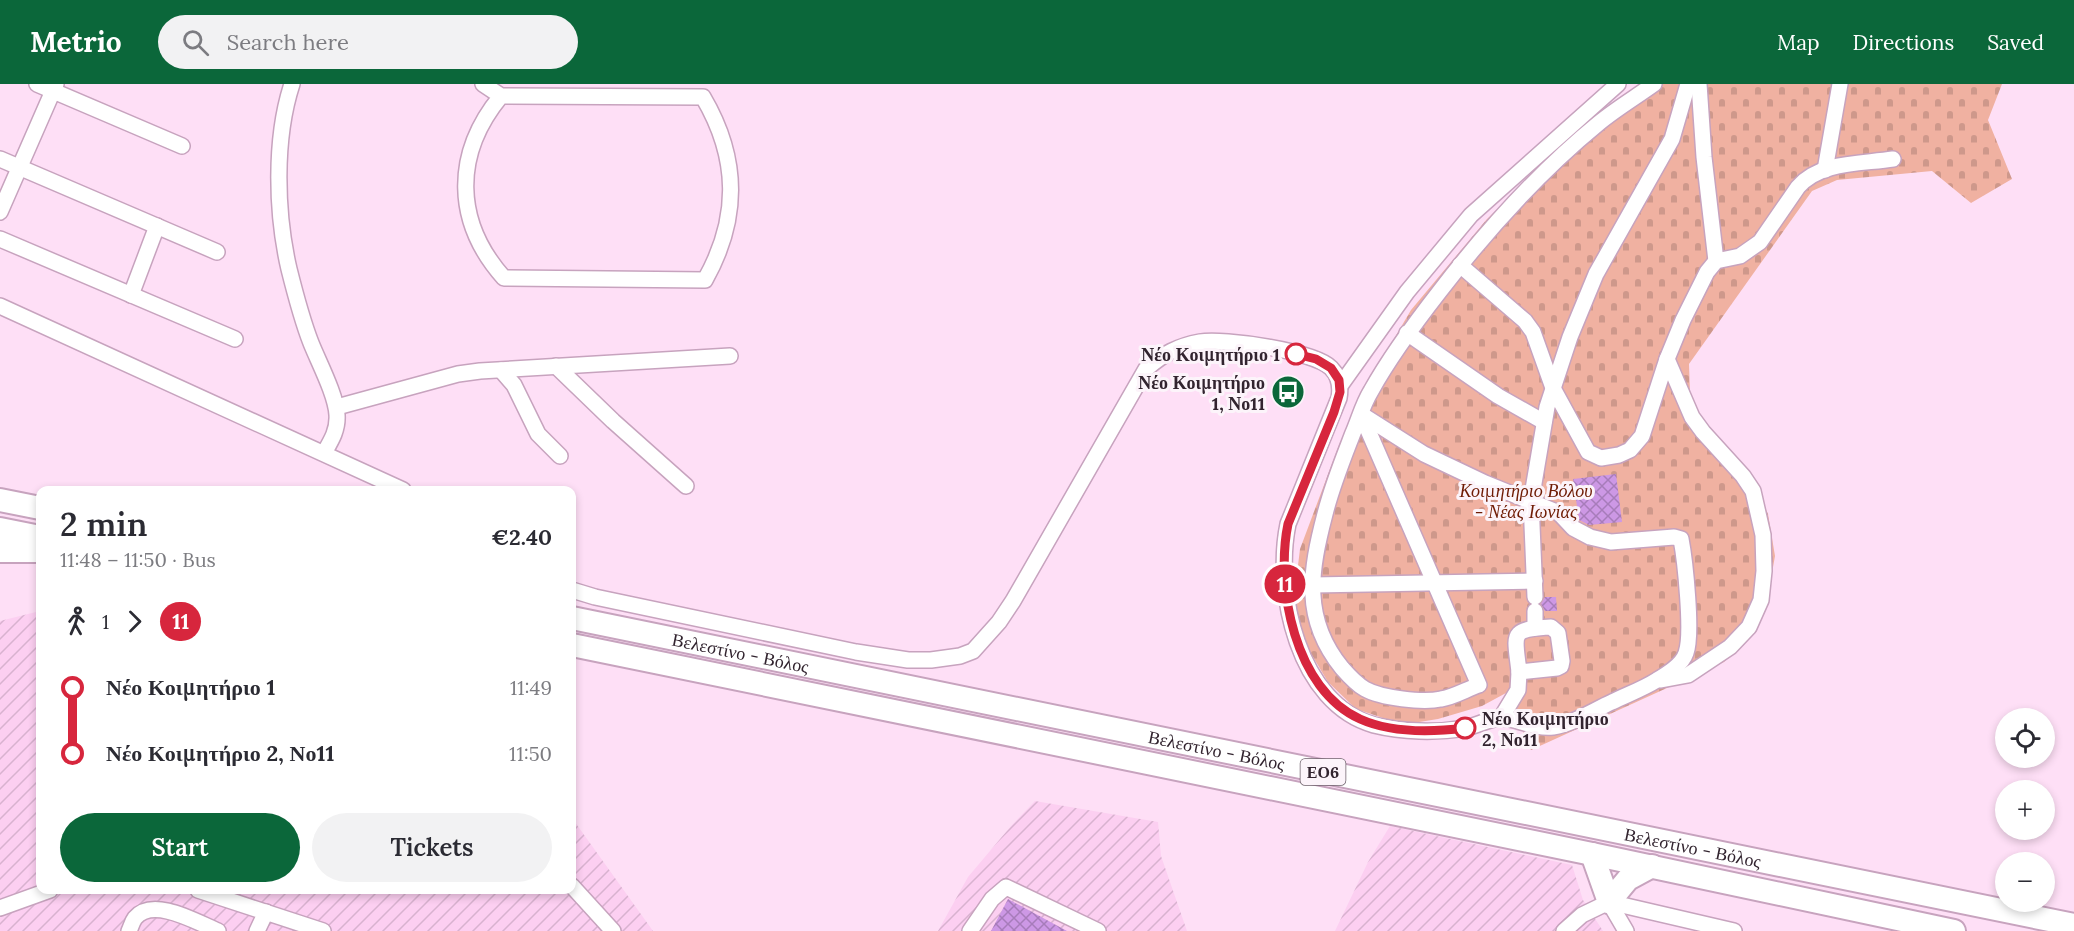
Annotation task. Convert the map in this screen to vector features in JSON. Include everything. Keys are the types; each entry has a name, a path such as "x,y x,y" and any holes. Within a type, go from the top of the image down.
{"highway":[{"path":"0,500 36,507"},
{"path":"0,529 36,536"},
{"path":"0,551 36,551"},
{"name":"Βελεστίνο - Βόλος","path":"576,619 2074,926"},
{"name":"Βελεστίνο - Βόλος","path":"576,646 1652,866 1954,931"},
{"path":"1592,854 1609,902"},
{"path":"1609,902 1628,879 1652,866"}],"street":[{"path":"37,84 55,88 182,146"},
{"path":"292,84 285,104 280,152 280,211 289,268 309,339 336,407 336,429 324,453"},
{"path":"483,84 501,96 703,98 713,114 727,151 731,190 730,209 722,246 705,280 504,278 493,266 476,238 467,206 466,189 466,172 474,139 501,96"},
{"path":"1340,386 1407,292 1472,215 1618,84"},
{"path":"1361,414 1479,685 1441,699 1421,700 1367,690 1352,680 1336,660 1319,632 1313,606 1312,585 1314,561 1329,500 1361,414 1369,393 1407,333 1460,265 1502,215 1575,144 1600,122 1654,84"},
{"path":"1535,628 1531,501 1547,407 1570,337 1596,274 1672,139 1688,84"},
{"path":"1699,84 1704,157 1716,261"},
{"path":"1825,170 1840,84"},
{"path":"0,212 55,88"},
{"path":"0,159 217,252"},
{"path":"1460,265 1525,321 1533,332 1553,388 1588,452 1594,456 1609,458 1630,450 1642,436 1667,359 1683,320 1707,272 1716,261 1740,256 1760,242 1805,179 1825,170 1893,159"},
{"path":"131,295 157,226"},
{"path":"0,239 235,339"},
{"path":"0,306 394,486"},
{"path":"1407,333 1498,396 1544,422"},
{"path":"576,591 856,652 908,660 960,656 973,651 999,622 1146,369 1160,356 1176,348 1203,342 1246,343 1321,361 1331,368 1340,386 1334,412 1288,524 1284,542 1286,591 1294,633 1301,652 1311,671 1333,699 1353,716 1375,725 1404,729 1451,730 1480,725 1501,718 1534,727 1554,727 1655,681 1678,665 1686,652 1689,627 1681,539 1674,537 1611,542 1590,537 1573,528 1558,513 1485,483 1424,454 1361,414"},
{"path":"336,407 458,374 730,356"},
{"path":"1655,681 1688,675 1730,647 1749,627 1761,600 1764,571 1763,535 1753,491 1743,476 1692,417 1667,359"},
{"path":"556,366 686,486"},
{"path":"501,370 514,385 538,434 560,456"},
{"path":"1312,585 1534,581"},
{"path":"1501,718 1518,690 1519,672 1515,640 1517,634 1524,629 1551,627 1556,630 1562,664 1557,669 1519,672"},
{"path":"970,931 992,899 1006,887 1098,931"},
{"path":"576,890 613,931"},
{"path":"0,908 39,894"},
{"path":"210,894 323,931"},
{"path":"1609,902 1626,931"},
{"path":"1564,931 1582,915 1609,902 1734,931"},
{"path":"129,931 135,918 147,910 157,909 170,911 218,931"},
{"path":"257,931 266,912"}],"shaded area":[{"path":"36,612 36,894 576,894 576,824 653,931 0,931 0,621"},
{"path":"1035,801 1158,822 1161,856 1187,931 938,931 968,877"},
{"path":"1390,826 1572,865 1583,900 1603,931 1335,931 1368,862"}],"green space":[{"name":"Κοιμητήριο Βόλου - Νέας Ιωνίας","path":"1649,84 2002,84 1988,120 2012,179 1971,203 1932,171 1837,180 1812,191 1689,364 1690,393 1702,420 1753,482 1768,514 1775,556 1768,595 1756,632 1724,662 1531,750 1506,693 1482,706 1438,719 1413,723 1386,719 1356,709 1328,682 1296,622 1295,590 1300,549 1339,445 1371,378 1411,310 1487,219 1574,137"}],"building":[{"path":"1616,474 1622,522 1589,525 1579,520 1573,479"},
{"path":"1545,597 1556,597 1557,611 1545,611 1541,604"},
{"path":"1008,899 1067,931 991,931"}],"bus line":[{"name":"11","path":"1296,354 1326,364 1336,375 1340,386 1334,412 1308,472 1288,524 1284,542 1286,591 1290,618 1301,652 1311,671 1328,694 1353,716 1375,725 1404,729 1465,728"}],"place":[{"name":"Νέο Κοιμητήριο 1","path":"1296,354"},
{"name":"Νέο Κοιμητήριο 1, Νο11","path":"1288,392"},
{"name":"Νέο Κοιμητήριο 2, Νο11","path":"1465,728"}]}
